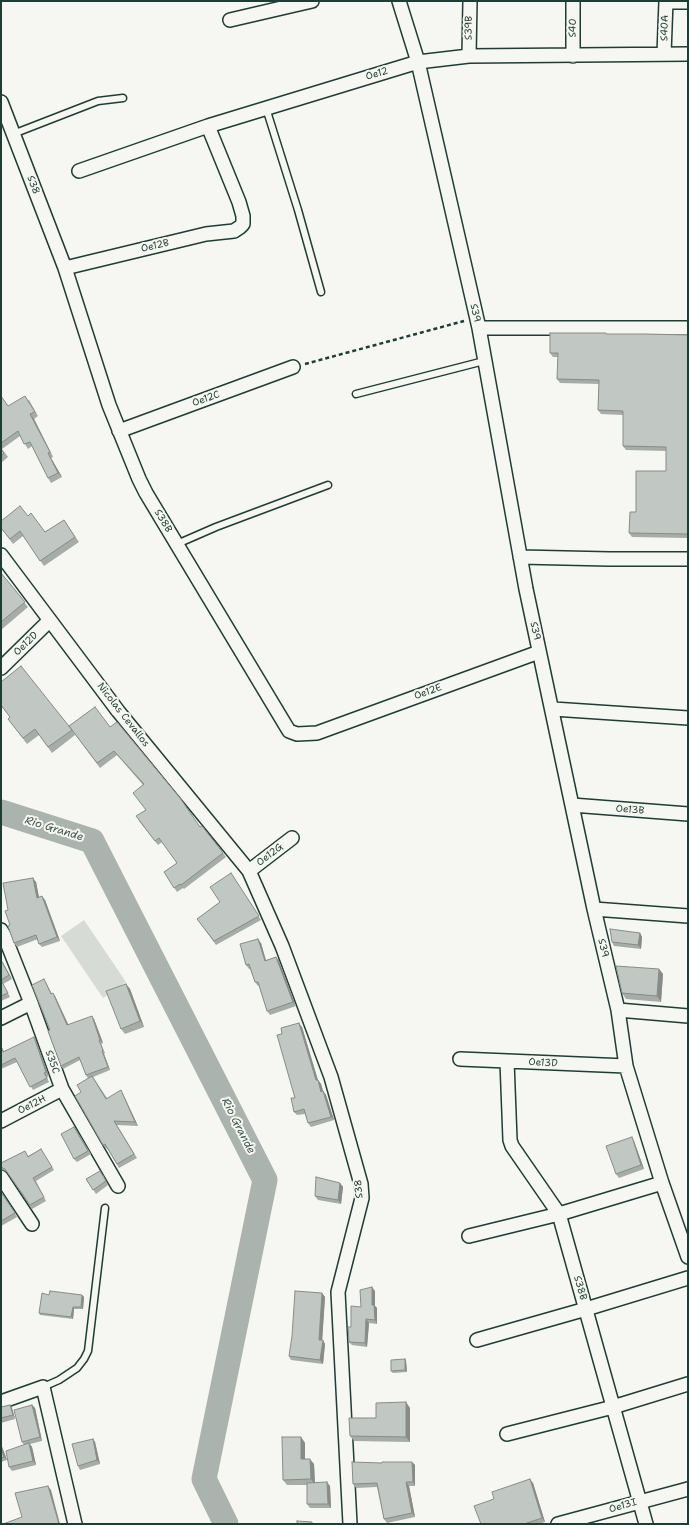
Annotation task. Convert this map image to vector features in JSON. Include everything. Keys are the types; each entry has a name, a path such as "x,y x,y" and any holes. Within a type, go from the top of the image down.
{"street":[{"path":"230,20 312,1"},
{"name":"S39","path":"399,1 418,62 478,323 520,557 594,909 618,1010 626,1066 662,1184 688,1257"},
{"name":"S39B","path":"469,56 470,1"},
{"name":"S40","path":"573,56 574,1"},
{"path":"666,2 688,2"},
{"name":"S40A","path":"664,54 666,2"},
{"name":"Oe12","path":"78,171 208,126 418,62 469,56 688,54"},
{"name":"S38","path":"1,102 65,268"},
{"name":"Oe12B","path":"65,268 211,233 238,229 243,224 243,216 239,202 208,126"},
{"name":"S38B","path":"65,268 109,405 146,493 289,731 297,734 317,733"},
{"path":"478,323 688,328"},
{"name":"Oe12C","path":"119,431 293,367"},
{"name":"Nicolas Cevallos","path":"1,555 118,711 248,871"},
{"path":"520,557 688,559"},
{"name":"Oe12D","path":"1,668 50,620"},
{"name":"Oe12E","path":"317,733 539,652"},
{"path":"552,709 688,718"},
{"name":"Oe13B","path":"572,805 688,814"},
{"name":"Oe12G","path":"248,871 292,838"},
{"name":"S38","path":"248,871 282,946 331,1077 361,1184 362,1198 338,1292 350,1524"},
{"path":"594,909 688,916"},
{"name":"S35C","path":"1,930 31,1002 62,1089 118,1186"},
{"path":"1,1018 31,1002"},
{"path":"618,1010 688,1016"},
{"name":"Oe13D","path":"460,1059 626,1066"},
{"name":"S38B","path":"507,1061 510,1140 512,1146 559,1214 646,1524"},
{"name":"Oe12H","path":"1,1121 62,1089"},
{"path":"1,1177 32,1224"},
{"path":"469,1236 559,1214 662,1184"},
{"path":"477,1340 688,1278"},
{"path":"507,1434 613,1407 688,1384"},
{"path":"1,1402 44,1387 75,1524"},
{"name":"Oe13I","path":"558,1524 688,1489"}],"lane":[{"path":"13,134 98,101 123,98"},
{"path":"266,108 298,210 320,292"},
{"path":"356,394 484,361"},
{"path":"176,544 216,527 328,486"},
{"path":"44,1387 59,1380 77,1368 88,1351 105,1208"}],"path":[{"path":"293,367 478,323"}],"shaded area":[{"path":"84,920 126,982 103,998 61,936"}],"building":[{"path":"550,333 688,335 688,534 629,533 630,512 636,512 636,471 666,471 666,447 623,446 623,411 598,410 599,380 557,379 558,353 550,353"},
{"path":"1,396 8,406 25,396 35,412 30,414 50,452 48,453 58,473 48,478 30,442 24,444 18,431 1,443"},
{"path":"1,449 4,453 1,456"},
{"path":"20,506 28,516 31,513 45,532 64,520 75,537 40,561 20,531 10,539 1,528 1,521"},
{"path":"1,573 25,602 1,622"},
{"path":"21,666 72,730 48,747 35,729 23,738 8,719 10,717 1,705 1,682"},
{"path":"95,707 110,727 117,722 180,798 200,827 202,826 223,853 181,885 180,884 174,888 164,872 177,863 159,838 155,841 136,816 146,810 133,793 144,784 114,751 97,763 69,726"},
{"path":"231,873 259,916 214,941 197,919 220,902 210,887"},
{"path":"33,878 37,898 42,896 57,937 39,944 36,935 14,943 5,911 8,910 3,883"},
{"path":"610,929 640,933 638,945 612,942"},
{"path":"258,939 265,961 276,957 293,1002 267,1011 258,982 255,982 249,964 246,965 240,944"},
{"path":"1,960 9,975 1,980"},
{"path":"616,966 659,969 657,996 622,993"},
{"path":"44,979 51,994 53,993 67,1025 92,1016 108,1067 86,1075 79,1057 61,1066 48,1031 50,1030 32,985"},
{"path":"1,980 8,993 1,996"},
{"path":"126,984 140,1021 121,1029 106,991"},
{"path":"299,1023 316,1080 318,1080 321,1092 323,1091 331,1117 308,1123 304,1109 294,1112 291,1098 295,1098 277,1035 282,1034 281,1028"},
{"path":"34,1037 46,1072 44,1073 47,1078 30,1087 15,1058 1,1065 1,1048 3,1052"},
{"path":"92,1076 106,1099 121,1090 135,1122 114,1121 134,1154 117,1164 105,1144 103,1145 75,1096 81,1092 77,1085"},
{"path":"74,1127 88,1151 74,1159 61,1134"},
{"path":"632,1137 641,1165 616,1174 606,1146"},
{"path":"41,1149 52,1167 33,1178 44,1197 30,1205 5,1169 1,1167 1,1163 25,1151 28,1157"},
{"path":"100,1171 106,1181 93,1190 86,1179"},
{"path":"316,1177 340,1183 338,1200 315,1196"},
{"path":"1,1192 15,1213 1,1221"},
{"path":"372,1287 372,1305 374,1305 375,1320 366,1319 365,1343 349,1342 348,1327 351,1327 351,1306 361,1307 360,1290"},
{"path":"50,1291 82,1295 81,1307 73,1307 71,1317 39,1313 42,1293 49,1295"},
{"path":"295,1291 322,1293 319,1340 323,1340 320,1360 289,1356"},
{"path":"405,1359 405,1370 391,1371 391,1360"},
{"path":"406,1402 406,1437 350,1436 349,1418 376,1418 376,1403"},
{"path":"10,1405 13,1415 1,1418 1,1407"},
{"path":"32,1405 40,1437 22,1442 14,1410"},
{"path":"282,1437 301,1437 301,1459 310,1459 311,1479 283,1480"},
{"path":"93,1439 97,1460 78,1466 72,1444"},
{"path":"29,1443 33,1461 9,1467 6,1451"},
{"path":"1,1448 4,1457 1,1458"},
{"path":"352,1462 412,1462 413,1482 406,1482 412,1513 384,1519 377,1483 353,1484"},
{"path":"530,1479 542,1518 524,1524 481,1524 474,1506 494,1499 492,1492"},
{"path":"327,1482 328,1504 307,1504 307,1483"},
{"path":"48,1486 59,1524 3,1524 22,1517 15,1493"},
{"path":"297,1521 312,1522 312,1524 297,1524"}],"waterway":[{"name":"Rio Grande","path":"1,812 92,841 265,1180 204,1479 226,1524"}]}
